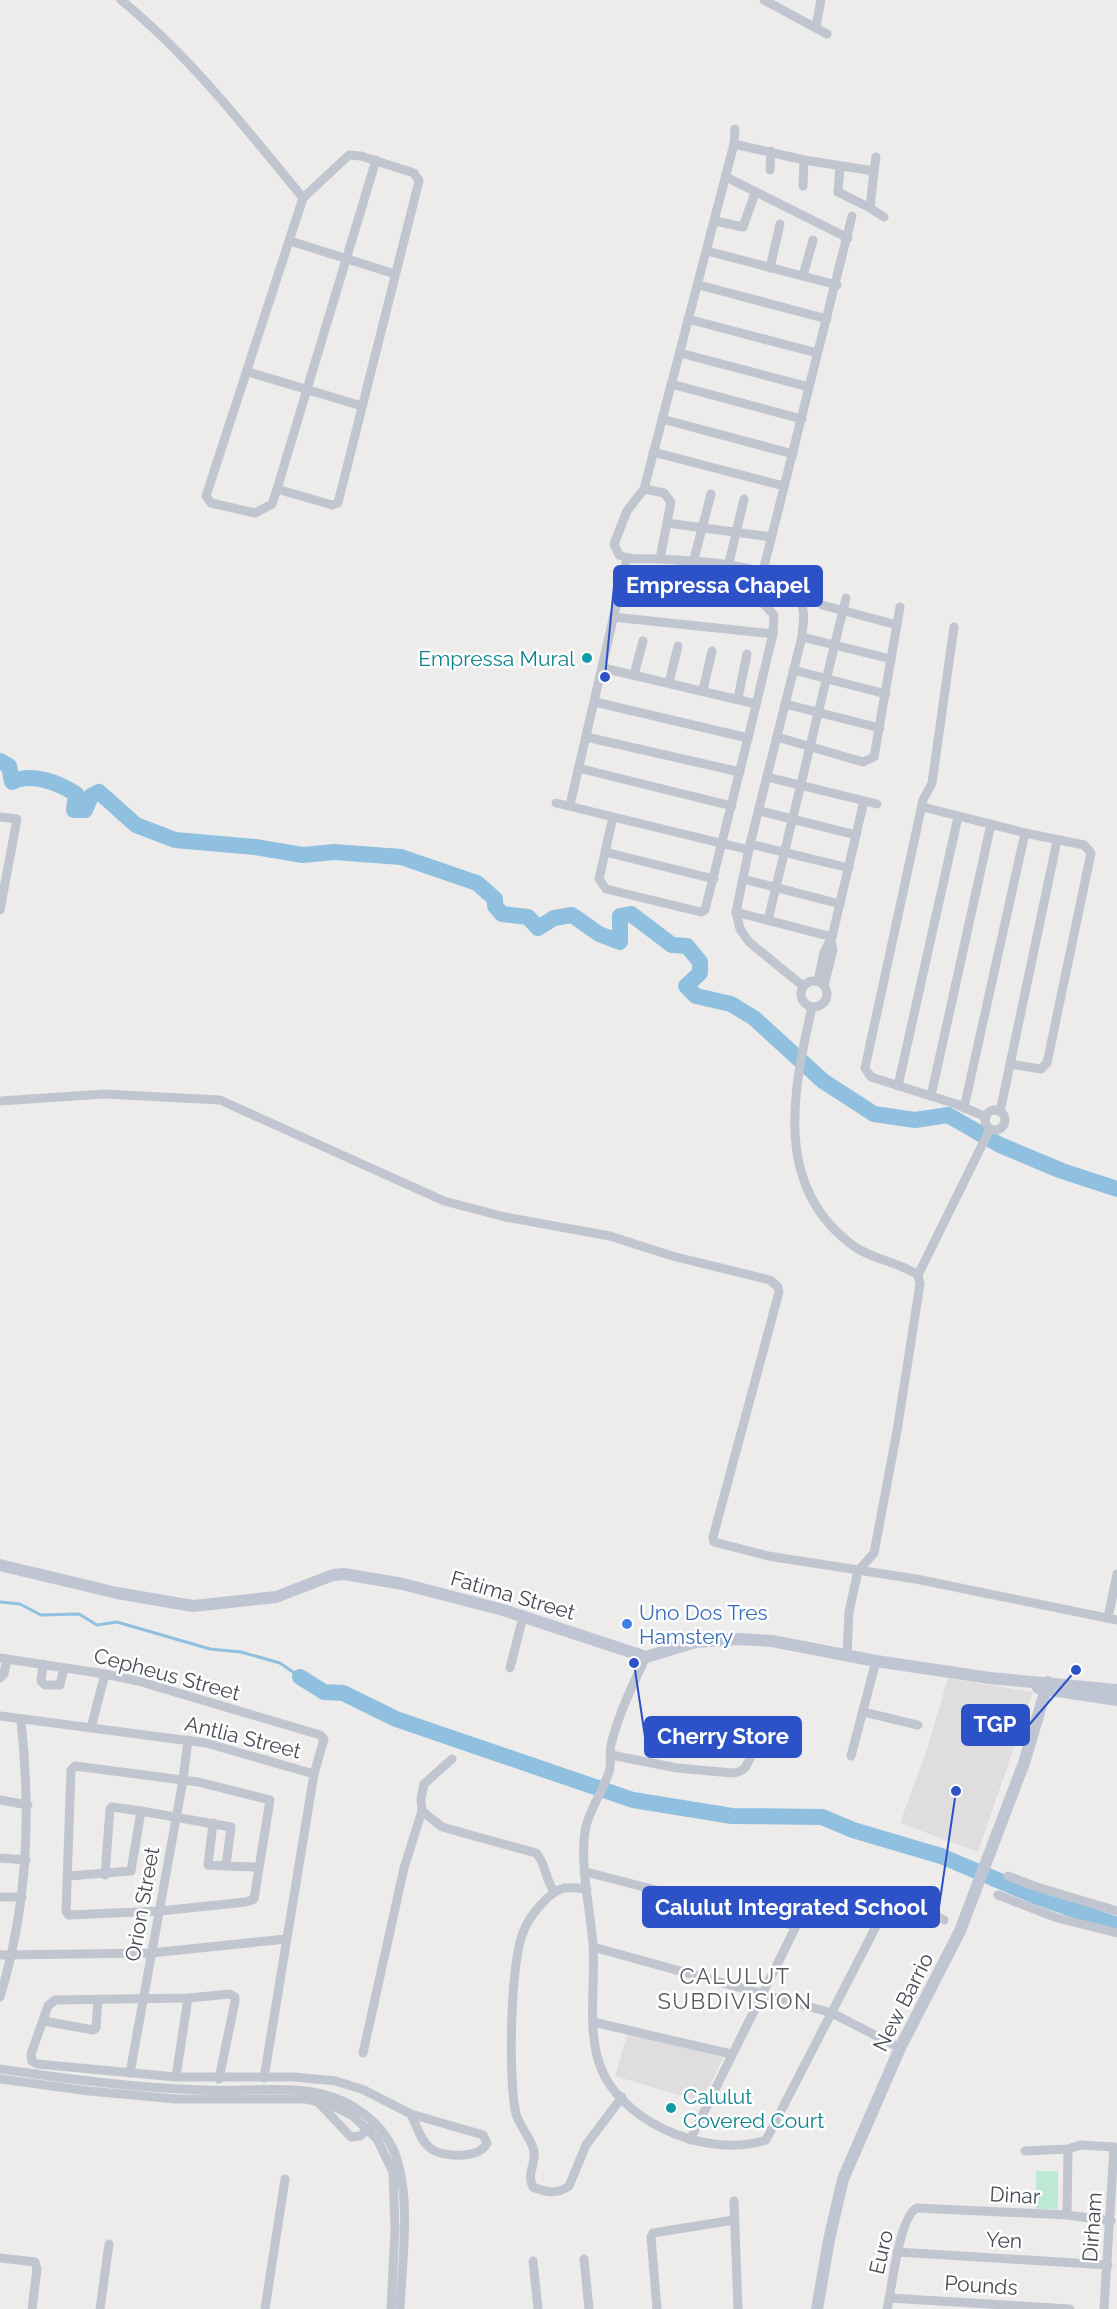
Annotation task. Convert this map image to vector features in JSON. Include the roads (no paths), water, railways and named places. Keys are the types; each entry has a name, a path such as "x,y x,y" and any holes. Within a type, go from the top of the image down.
{"street":[{"path":"121,0 148,22 197,74 303,198"},
{"path":"764,0 827,34"},
{"path":"816,27 821,0"},
{"path":"735,129 734,144 699,285 688,318 644,489 627,512 614,544 619,555 627,559 660,559 763,572 787,584 798,597 803,610 802,637 760,811 749,847 736,912 740,929 749,942 803,986"},
{"path":"734,144 840,167 874,171"},
{"path":"770,170 771,151"},
{"path":"277,489 332,505 338,503 419,181 414,173 376,160 349,155 303,198 206,500 255,513 272,504 344,258 376,160"},
{"path":"870,208 876,158"},
{"path":"803,186 804,160"},
{"path":"840,167 838,192 884,217"},
{"path":"726,177 848,238"},
{"path":"715,221 743,227 755,193"},
{"path":"763,572 817,353 837,285 852,216"},
{"path":"770,268 780,224"},
{"path":"803,276 813,240"},
{"path":"290,241 395,274"},
{"path":"707,251 837,285"},
{"path":"699,285 827,319"},
{"path":"688,318 817,353"},
{"path":"680,353 810,387"},
{"path":"248,372 362,406"},
{"path":"671,384 802,419"},
{"path":"662,418 793,454"},
{"path":"653,452 784,486"},
{"path":"644,489 664,493 669,496 671,502 660,559"},
{"path":"693,563 700,528 711,494"},
{"path":"728,567 744,500"},
{"path":"667,523 735,534 771,537"},
{"path":"570,805 627,559"},
{"path":"613,817 599,879 606,889 690,909 705,910 773,634 774,615 758,598 621,582"},
{"path":"768,920 799,784 819,713 846,598"},
{"path":"822,605 897,625"},
{"path":"777,737 863,762 869,762 874,757 900,607"},
{"path":"613,617 773,634"},
{"path":"954,627 932,783 923,807 865,1068 872,1077 986,1117"},
{"path":"802,637 891,659"},
{"path":"634,675 643,641"},
{"path":"669,683 678,646"},
{"path":"703,690 712,651"},
{"path":"738,698 747,654"},
{"path":"603,668 756,704"},
{"path":"793,670 886,694"},
{"path":"595,702 748,738"},
{"path":"785,704 880,728"},
{"path":"586,736 740,772"},
{"path":"578,768 732,806"},
{"path":"767,777 877,804"},
{"path":"812,1006 823,1002 826,994 821,984 833,950 832,939 864,801"},
{"path":"556,802 721,844 784,853 849,868"},
{"path":"923,807 1089,848 1092,858 1047,1064 1045,1068 1035,1070 1010,1064"},
{"path":"760,811 856,835"},
{"path":"0,817 18,819 0,910"},
{"path":"898,1086 958,817"},
{"path":"931,1096 991,824"},
{"path":"964,1108 1025,833"},
{"path":"1000,1112 1057,841"},
{"path":"605,852 714,879"},
{"path":"743,879 840,904"},
{"path":"736,912 832,939"},
{"path":"812,1006 802,999 803,986 809,981 821,984"},
{"path":"812,1006 797,1071 794,1144 799,1166 819,1209 839,1234 857,1249 918,1275"},
{"path":"0,1101 104,1094 220,1100 444,1201 506,1217 610,1236 672,1256 774,1282 779,1292 712,1537 722,1545 768,1556 916,1578 1113,1619 1117,1574"},
{"path":"847,1655 849,1612 858,1571 873,1553 897,1431 920,1284 918,1275 989,1131 986,1117 993,1110 1000,1112 1005,1117 1004,1124 997,1130 989,1131"},
{"name":"Fatima Street","path":"0,1565 117,1593 193,1606 276,1597 333,1575 344,1574 402,1584 523,1617 646,1657"},
{"path":"510,1668 523,1617"},
{"path":"944,1920 902,1900 892,1903 885,1909 766,2140 732,2145 690,2140 658,2126 632,2109 604,2075 593,2022 593,1947 587,1889 585,1828 606,1782 615,1731 646,1657 696,1642 738,1639 772,1641 876,1661 1017,1680 1117,1700"},
{"path":"0,1677 4,1674 4,1659"},
{"name":"Cepheus Street","path":"4,1659 105,1674 322,1736 314,1774"},
{"path":"851,1756 876,1661"},
{"path":"43,1665 41,1681 45,1685 60,1685 64,1668"},
{"path":"91,1728 105,1674"},
{"path":"1047,1686 1117,1689"},
{"name":"New Barrio","path":"817,2309 843,2179 900,2048 960,1930 1024,1763 1047,1686"},
{"path":"864,1712 918,1725"},
{"name":"Antlia Street","path":"0,1716 188,1740 214,1745 314,1774 264,2078"},
{"path":"0,1997 12,1956 26,1860 28,1805 21,1720"},
{"name":"Orion Street","path":"130,2073 183,1780 188,1740"},
{"path":"611,1755 677,1768 732,1773 741,1772 746,1768 752,1754"},
{"path":"363,2053 404,1868 422,1811 421,1799 424,1784 452,1759"},
{"path":"71,1767 183,1780 270,1800 258,1867 252,1901 160,1911 69,1915 66,1912 71,1767"},
{"path":"0,1800 28,1805"},
{"path":"105,1875 112,1807 176,1815 232,1828 226,1866"},
{"path":"69,1876 105,1875 131,1871 141,1811"},
{"path":"422,1811 442,1827 536,1853 541,1858 546,1879 555,1892"},
{"path":"213,1823 208,1864 258,1867"},
{"path":"0,1858 26,1860"},
{"path":"586,1872 795,1926"},
{"path":"1008,1876 1117,1911"},
{"path":"587,1889 572,1887 555,1892 534,1914 523,1932 518,1959 512,2028 515,2105 516,2115 534,2151 530,2174 533,2187 547,2192 563,2191 569,2186 590,2137 622,2097"},
{"path":"690,2140 812,1894"},
{"path":"999,1895 1058,1918 1117,1933"},
{"path":"0,1897 22,1897"},
{"path":"0,1955 151,1953 286,1939"},
{"path":"593,1947 764,1992 832,2013 900,2048"},
{"path":"219,2079 235,1996 230,1994 188,1998 55,2000 48,2006 31,2054 32,2061 37,2064 130,2073 219,2079 336,2081 364,2091 411,2114 483,2135 487,2143 484,2148 472,2155 434,2150 422,2138 411,2114"},
{"path":"176,2077 188,1998"},
{"path":"44,2021 93,2030 96,2028 98,1999"},
{"path":"593,2022 731,2054"},
{"path":"0,2069 188,2099 317,2096 372,2126 390,2161 398,2184 404,2224 400,2309"},
{"path":"0,2079 116,2089"},
{"path":"317,2096 351,2137 357,2138 372,2126"},
{"name":"Dirham","path":"1068,2149 1080,2145 1114,2147 1104,2309"},
{"path":"1024,2151 1068,2149 1067,2215"},
{"path":"265,2309 285,2179"},
{"path":"391,2309 398,2184"},
{"path":"734,2201 738,2309"},
{"name":"Dinar","path":"917,2208 1067,2215 1111,2221"},
{"name":"Euro","path":"887,2309 897,2252 909,2213 917,2208"},
{"path":"657,2309 651,2237 653,2233 734,2220"},
{"path":"100,2309 109,2244"},
{"name":"Yen","path":"897,2252 1108,2265"},
{"path":"0,2258 35,2262 38,2269 32,2309"},
{"path":"584,2259 589,2309"},
{"path":"533,2261 538,2309"},
{"name":"Pounds","path":"890,2298 1070,2309"}],"waterway":[{"path":"0,761 9,766 12,782 28,778 45,780 76,794 74,810 85,810 91,796 99,792 136,825 175,840 255,847 303,855 334,852 401,857 477,883 495,899 495,906 502,914 528,917 538,928 554,918 572,915 599,934 620,942 620,916 631,914 672,945 687,946 700,962 700,973 686,986 696,996 731,1004 754,1018 823,1081 874,1114 915,1120 948,1115 1000,1145 1062,1171 1117,1189"},
{"path":"0,1602 20,1604 41,1615 79,1614 97,1625 117,1622 210,1649 241,1652 280,1663 300,1677"},
{"path":"300,1677 324,1692 343,1693 396,1719 633,1800 732,1816 822,1817 853,1830 941,1856 1035,1896 1117,1925"}],"place":[{"name":"Empressa Mural","path":"587,658"},
{"name":"Empressa Chapel","path":"605,677"},
{"name":"Uno Dos Tres Hamstery","path":"627,1624"},
{"name":"Cherry Store","path":"634,1663"},
{"name":"TGP","path":"1076,1670"},
{"name":"Calulut Integrated School","path":"956,1791"},
{"name":"Calulut Covered Court","path":"671,2108"}],"district":[{"name":"CALULUT SUBDIVISION","path":"735,1988"}]}
